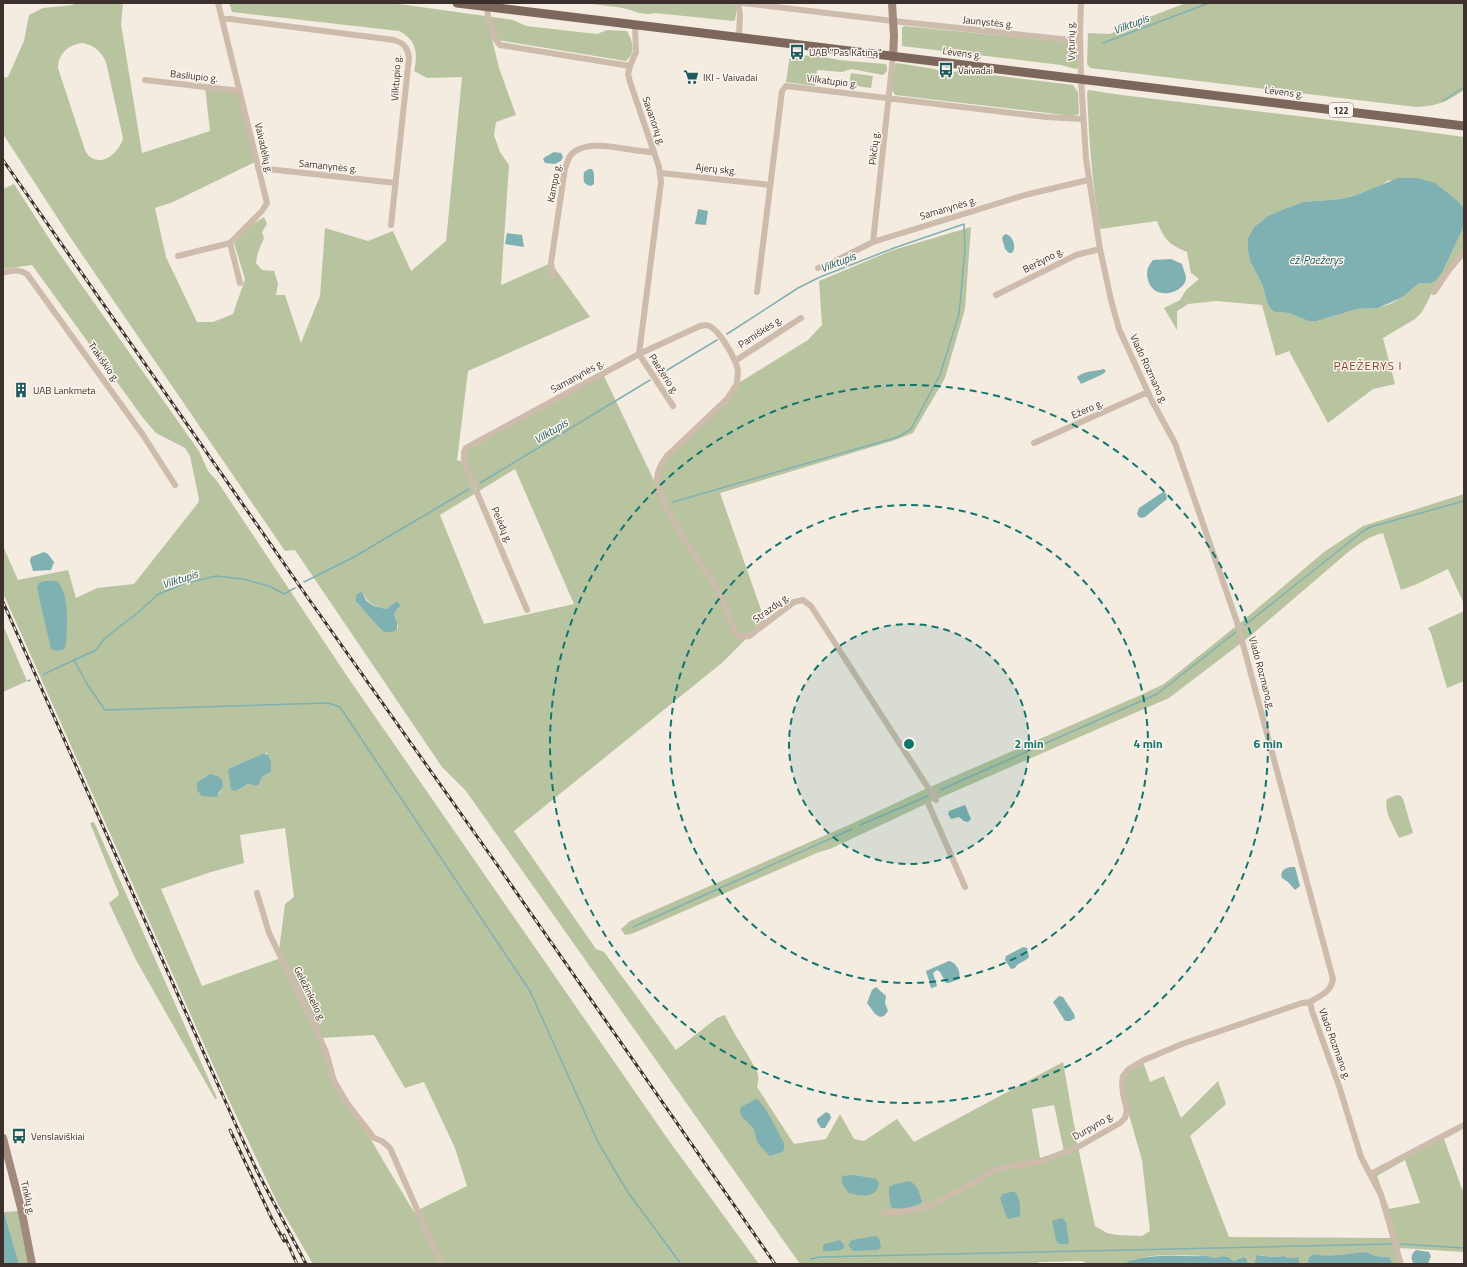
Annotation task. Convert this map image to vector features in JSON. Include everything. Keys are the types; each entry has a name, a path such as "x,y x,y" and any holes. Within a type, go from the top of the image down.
{"main road":[{"name":"Lėvens g.","path":"457,3 1464,126"},
{"path":"892,3 893,57"},
{"name":"Tinklų g.","path":"3,1138 32,1264"}],"street":[{"name":"Vaivadėlių g.","path":"218,3 267,203 262,211 230,243"},
{"path":"738,3 740,14 739,37"},
{"name":"Jaunystės g.","path":"742,3 1080,41"},
{"name":"Vyturių g.","path":"1081,3 1081,79"},
{"path":"487,7 495,39 500,45 630,66 636,52 635,25"},
{"name":"Vilktupio g.","path":"222,19 394,40 404,44 407,48 409,58 391,225"},
{"name":"Pikčių g.","path":"873,242 893,57"},
{"name":"Savanorių g.","path":"630,66 628,74 630,82 654,152 661,182 639,354"},
{"name":"Vlado Rozmano g.","path":"1081,79 1088,180 1100,249 1111,300 1119,329 1148,392 1175,443 1200,511 1242,637 1333,979 1330,989 1310,1002 1312,1011 1339,1086 1362,1157 1381,1195 1401,1264"},
{"name":"Basliupio g.","path":"145,80 240,91"},
{"name":"Vilkatupio g.","path":"757,292 782,91 784,87 795,86 1046,117 1083,119"},
{"name":"Kampo g.","path":"553,276 551,263 565,168 570,156 580,148 594,145 654,152"},
{"name":"Samanynės g.","path":"258,168 396,183"},
{"name":"Ajerų skg.","path":"660,173 770,185"},
{"name":"Samanynės g.","path":"818,268 873,242 1026,195 1088,180"},
{"path":"178,256 230,243 240,283"},
{"name":"Beržyno g.","path":"996,295 1076,255 1100,249"},
{"path":"1434,292 1464,252"},
{"name":"Trakiškio g.","path":"3,273 14,270 27,274 143,435 175,485"},
{"name":"Pamiškės g.","path":"700,326 710,326 723,339 735,361 801,318"},
{"name":"Samanynės g.","path":"466,448 639,354 700,326"},
{"name":"Paežerio g.","path":"639,354 673,406"},
{"name":"Strazdų g.","path":"735,361 738,370 737,384 726,399 667,456 660,466 657,478 660,493 669,513 715,585 735,632 740,637 749,636 794,602 803,600 811,606 936,800"},
{"name":"Ežero g.","path":"1034,443 1148,392"},
{"name":"Pelėdų g.","path":"466,448 464,452 464,462 527,610"},
{"path":"928,803 965,888"},
{"name":"Geležinkelio g.","path":"257,893 269,933 326,1052 334,1081 347,1103 374,1138 382,1141 390,1148 441,1264"},
{"name":"Durpyno g.","path":"884,1213 908,1211 934,1205 997,1169 1042,1161 1078,1147 1120,1123 1125,1118 1127,1110 1122,1094 1122,1083 1123,1076 1129,1069 1144,1060 1182,1044 1302,1003 1310,1002"},
{"path":"1371,1174 1464,1125"}],"green space":[{"path":"73,3 123,3 121,24 142,153 210,131 205,87 240,91 257,161 173,202 155,208 166,257 197,322 213,322 233,314 245,279 234,243 251,225 264,217 267,224 262,232 264,238 258,252 256,263 262,270 274,271 278,284 276,295 285,295 301,343 320,296 325,228 368,241 393,231 411,271 446,241 462,77 427,78 414,71 416,59 415,48 410,39 399,31 232,12 229,3 392,3 513,20 526,26 597,34 607,30 627,31 631,39 632,50 626,61 492,39 499,68 516,115 496,122 494,135 500,152 509,165 501,285 551,263 590,317 468,371 457,460 463,462 464,452 603,374 659,491 660,466 726,399 737,384 808,340 822,325 819,281 893,250 971,227 965,309 945,378 913,433 895,440 720,493 766,624 749,636 723,662 514,831 596,949 604,952 676,1050 717,1018 725,1015 756,1070 758,1077 757,1087 794,1144 826,1139 840,1114 854,1139 864,1141 897,1119 914,1142 1063,1062 1078,1147 1095,1226 1107,1233 1142,1236 1150,1231 1142,1160 1123,1094 1123,1076 1143,1062 1150,1082 1164,1076 1181,1118 1218,1081 1226,1104 1190,1136 1229,1237 1393,1238 1371,1174 1464,1128 1444,1139 1462,1189 1464,1188 1464,1252 1399,1248 1401,1264 1393,1264 1389,1257 1375,1256 1367,1252 1322,1256 1313,1254 1309,1257 1307,1264 1300,1264 1297,1257 1288,1258 1284,1256 1272,1257 1258,1255 1254,1264 1248,1264 1247,1259 1241,1257 1234,1261 1223,1256 1215,1258 1208,1256 1168,1255 1146,1257 1121,1264 1085,1264 1085,1262 1082,1261 1039,1262 1036,1264 800,1264 466,791 442,767 295,550 285,551 70,237 3,134 3,78 8,77 24,41 29,15 43,8 73,5","holes":["82,43 94,47 102,55 106,62 123,138 115,153 105,159 94,159 86,152 58,68 58,63 62,54 68,48","515,469 574,604 484,624 440,515","364,595 371,603 380,608 387,609 394,603 399,608 394,614 398,627 397,630 384,631 356,602","1054,1105 1064,1151 1040,1158 1032,1109","1405,1160 1420,1203 1389,1209 1377,1176"]},
{"path":"583,3 738,3 735,20 733,21 655,13 644,14 622,8"},
{"path":"1186,3 1464,3 1464,90 1442,103 1416,107 1090,68 1087,64 1088,33 1110,34 1131,24"},
{"path":"904,26 1066,42 1074,46 1078,51 1079,66 1076,69 1061,65 902,46 902,28"},
{"path":"790,55 814,55 839,60 885,64 887,66 887,71 883,75 851,69 842,72 817,70 815,86 786,82"},
{"path":"897,63 934,69 946,73 960,71 1073,85 1078,92 1079,114 1073,116 895,95 892,90 894,66"},
{"path":"851,73 873,76 871,88 849,85"},
{"path":"1089,90 1464,137 1464,208 1459,202 1447,194 1389,180 1378,187 1357,195 1341,199 1303,202 1284,209 1268,216 1254,227 1248,238 1250,261 1262,284 1267,302 1275,312 1289,313 1308,321 1317,321 1357,309 1378,308 1390,304 1403,297 1419,283 1425,283 1443,271 1464,226 1464,248 1436,285 1422,312 1415,319 1383,338 1395,384 1373,389 1328,423 1289,351 1276,356 1262,305 1216,301 1188,304 1177,311 1177,330 1164,308 1180,300 1186,290 1199,279 1191,273 1187,252 1175,246 1165,237 1157,221 1100,229 1090,143 1087,92"},
{"path":"14,184 54,246 199,451 208,471 217,481 349,679 667,1138 759,1264 313,1264 278,1204 226,1094 3,593 3,546 18,580 68,570 76,598 97,588 134,584 198,503 199,499 190,456 185,448 156,433 143,418 32,265 3,269 3,189","holes":["267,753 271,772 262,777 259,785 256,786 248,784 244,786 228,769","208,775 215,775 220,778 223,788 218,795 214,796 197,790 197,782","285,828 294,897 285,904 278,959 202,986 161,889 211,872 244,863 240,835","374,1035 405,1088 424,1082 455,1148 467,1186 414,1212 331,1070 320,1038"]},
{"path":"1464,494 1464,604 1448,569 1401,590 1383,533 1373,536 1347,553 1249,637 1169,698 928,803 830,849 819,852 634,933 625,935 621,929 630,921 1164,684 1240,623 1324,552 1363,526"},
{"path":"1464,611 1464,681 1447,688 1431,633 1428,628"},
{"path":"3,625 27,681 3,692"},
{"path":"1397,795 1401,796 1403,799 1413,833 1399,838 1388,814 1386,804 1387,799"},
{"path":"94,822 217,1098 215,1099 136,960 109,903 119,894 90,823"},
{"path":"18,1211 28,1264 19,1264 4,1212"}],"water":[{"path":"554,152 561,153 563,157 561,161 555,164 545,163 543,159"},
{"path":"592,169 594,173 594,184 591,186 586,184 584,180 584,172"},
{"name":"ež. Paežerys","path":"1398,178 1418,178 1435,183 1459,202 1464,208 1464,226 1443,271 1436,280 1431,283 1419,283 1403,297 1378,308 1357,309 1317,321 1308,321 1289,313 1275,312 1271,309 1267,302 1262,284 1250,261 1248,238 1254,227 1268,216 1303,202 1341,199 1357,195"},
{"path":"698,209 708,211 706,225 695,224"},
{"path":"507,233 522,235 524,247 505,244"},
{"path":"1006,234 1011,237 1014,242 1012,253 1009,253 1005,249 1002,238"},
{"path":"1171,259 1182,264 1186,277 1185,282 1176,291 1170,293 1157,291 1151,287 1148,280 1148,267 1153,260"},
{"path":"1104,369 1106,371 1103,374 1081,384 1077,377 1087,372"},
{"path":"1163,492 1166,493 1167,499 1145,517 1139,517 1137,514 1139,508"},
{"path":"44,552 48,554 54,562 51,570 33,571 30,561 31,557"},
{"path":"45,581 57,581 64,594 66,602 66,644 64,649 61,650 51,649 37,588 39,583"},
{"path":"361,592 368,602 379,607 387,609 394,603 398,602 400,606 394,614 397,623 397,630 385,632 379,627 356,602 356,595"},
{"path":"264,753 268,755 271,762 271,772 262,777 259,785 256,786 248,784 235,791 231,790 228,769"},
{"path":"210,774 218,776 222,780 223,788 217,797 202,796 197,790 197,782"},
{"path":"965,805 971,819 968,822 959,817 951,819 948,814 949,811"},
{"path":"1290,867 1295,867 1300,886 1295,890 1282,878 1283,871"},
{"path":"1023,947 1027,948 1029,957 1018,964 1015,968 1011,969 1005,960 1006,956"},
{"path":"949,961 958,968 959,979 946,983 940,972 937,970 933,973 937,986 931,988 926,971"},
{"path":"876,987 886,996 885,1003 888,1011 884,1016 880,1017 875,1014 867,1003 872,990"},
{"path":"1059,996 1063,997 1074,1014 1075,1018 1070,1021 1065,1021 1053,1002"},
{"path":"756,1099 767,1112 784,1143 784,1150 782,1152 770,1156 759,1145 754,1130 740,1113 741,1107"},
{"path":"826,1112 830,1114 831,1118 825,1128 821,1128 817,1122 817,1119"},
{"path":"854,1175 876,1179 879,1183 878,1188 872,1194 864,1196 849,1193 842,1183 842,1176"},
{"path":"909,1181 914,1184 918,1190 922,1201 921,1203 906,1208 898,1209 891,1207 889,1187"},
{"path":"1015,1192 1018,1197 1020,1203 1020,1216 1010,1219 1007,1218 1000,1198 1003,1194"},
{"path":"3,1210 4,1212 19,1264 3,1264"},
{"path":"1062,1218 1066,1222 1068,1244 1059,1244 1056,1240 1052,1221"},
{"path":"875,1236 878,1237 880,1241 881,1248 877,1250 853,1251 848,1245 852,1240"},
{"path":"840,1240 844,1245 844,1248 841,1250 823,1251 823,1246 825,1244"},
{"path":"1416,1250 1429,1252 1431,1256 1428,1264 1414,1264 1412,1257"},
{"path":"1367,1252 1375,1256 1389,1257 1393,1264 1307,1264 1309,1257 1313,1254 1333,1255"},
{"path":"1257,1255 1272,1257 1284,1256 1288,1258 1298,1257 1300,1264 1254,1264"},
{"path":"1154,1256 1208,1256 1215,1258 1223,1256 1234,1261 1244,1257 1247,1259 1248,1264 1123,1264 1133,1260"}],"waterway":[{"name":"Vilktupis","path":"1103,43 1209,3"},
{"path":"1443,101 1464,87"},
{"path":"673,502 898,437 911,429 940,375 959,314 965,250 964,224 894,248 820,277 798,288 727,334"},
{"name":"Vilktupis","path":"659,375 717,340"},
{"name":"Vilktupis","path":"480,483 650,380"},
{"name":"Vilktupis","path":"304,582 354,557 469,489"},
{"path":"1245,625 1370,527 1464,501"},
{"name":"Vilktupis","path":"44,674 96,650 104,639 141,610 157,595 183,584 216,576 243,579 269,586 284,594 295,588"},
{"path":"940,790 1157,694 1236,632"},
{"path":"74,660 87,684 105,710 328,703 340,707 530,991 598,1142 627,1191 681,1264"},
{"path":"860,825 928,796"},
{"path":"633,927 852,829"},
{"path":"811,1259 819,1257 1391,1244"},
{"path":"1401,1244 1464,1248"}],"railway":[{"path":"3,160 775,1264"},
{"path":"3,602 239,1132 257,1171 306,1264"},
{"path":"230,1130 284,1241"},
{"path":"284,1235 297,1264"}],"place":[{"name":"UAB \"Pas Katiną\"","path":"797,52"},
{"name":"Vaivadai","path":"946,70"},
{"name":"IKI - Vaivadai","path":"691,77"},
{"name":"UAB Lankmeta","path":"21,390"},
{"name":"Venslaviškiai","path":"19,1136"}],"district":[{"name":"PAEŽERYS I","path":"1368,365"}]}
